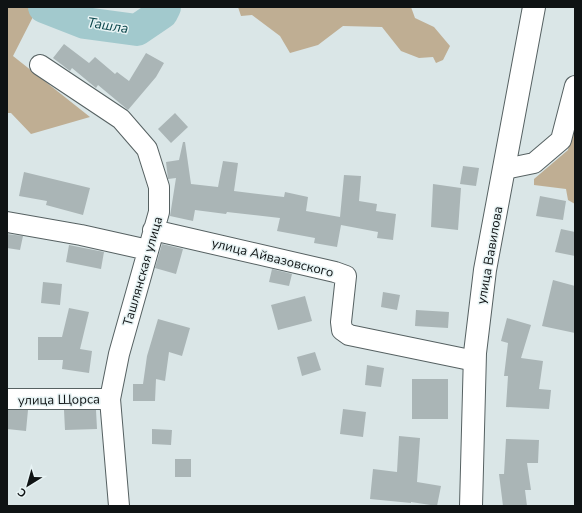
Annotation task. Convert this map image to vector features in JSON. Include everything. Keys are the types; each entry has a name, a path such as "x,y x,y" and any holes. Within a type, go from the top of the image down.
{"main road":[{"name":"улица Вавилова","path":"470,506 475,361 485,270 534,7"}],"street":[{"name":"Ташлянская улица","path":"40,65 121,119 147,150 160,187 159,212 119,354 110,398 119,506"},
{"path":"505,169 534,163 561,140 575,86"},
{"path":"7,222 81,235 148,250"},
{"name":"улица Айвазовского","path":"153,230 335,272 346,276 341,322 342,330 349,335 475,361"},
{"name":"улица Щорса","path":"7,399 110,398"}],"shaded area":[{"path":"7,7 38,7 13,56 90,117 31,134 11,113 7,113"},
{"path":"238,7 411,7 415,18 434,27 450,46 443,60 436,63 433,57 419,58 401,51 382,27 343,26 318,45 290,53 280,36 252,15 241,16"},
{"path":"575,115 575,204 568,200 566,189 534,185 534,179 568,150"}],"building":[{"path":"64,44 89,63 95,57 115,74 117,72 129,81 146,53 164,63 156,77 128,110 98,85 96,88 72,68 70,71 53,58"},
{"path":"175,113 188,127 171,143 158,129"},
{"path":"183,142 185,142 191,184 218,187 223,161 238,163 234,191 284,197 285,192 308,197 306,211 340,217 344,175 361,176 359,201 377,204 376,211 396,214 393,240 377,238 378,232 341,225 337,247 314,243 315,238 277,231 280,218 195,210 193,221 170,216 176,178 168,179 166,162 179,160"},
{"path":"463,166 479,168 476,186 460,184"},
{"path":"24,172 90,188 83,215 46,205 47,201 19,196"},
{"path":"433,184 461,188 458,230 431,227"},
{"path":"540,196 566,201 563,220 536,216"},
{"path":"561,229 575,232 575,256 555,252"},
{"path":"7,234 23,236 20,250 7,248"},
{"path":"162,244 183,249 176,274 155,268"},
{"path":"69,245 104,252 101,269 66,262"},
{"path":"272,269 292,274 289,286 269,282"},
{"path":"553,280 575,286 575,333 542,326"},
{"path":"43,282 62,284 60,305 41,303"},
{"path":"383,292 400,295 397,310 381,307"},
{"path":"305,296 312,321 278,330 271,305"},
{"path":"69,308 89,312 80,349 92,351 89,373 62,369 63,360 38,360 38,337 62,337"},
{"path":"416,310 449,312 448,328 415,326"},
{"path":"507,318 531,325 521,358 543,361 539,389 551,390 549,409 506,407 508,376 504,376 508,343 501,341"},
{"path":"158,319 190,328 182,356 169,352 165,381 156,379 155,401 133,401 133,384 143,384 147,356"},
{"path":"315,352 321,370 302,376 297,357"},
{"path":"367,365 384,368 381,387 365,385"},
{"path":"412,379 448,379 448,419 412,419"},
{"path":"343,409 366,412 363,437 340,434"},
{"path":"7,410 28,410 26,431 7,429"},
{"path":"64,410 96,410 97,429 65,430"},
{"path":"152,429 172,430 171,445 152,444"},
{"path":"399,436 420,438 417,482 441,486 437,506 411,502 370,499 373,469 397,472"},
{"path":"506,439 539,440 538,463 527,463 531,490 525,490 527,506 503,506 499,474 504,474"},
{"path":"175,459 191,459 191,477 175,477"}],"waterway":[{"name":"Ташла","path":"44,7 85,23 137,30 162,13 165,7"}]}
